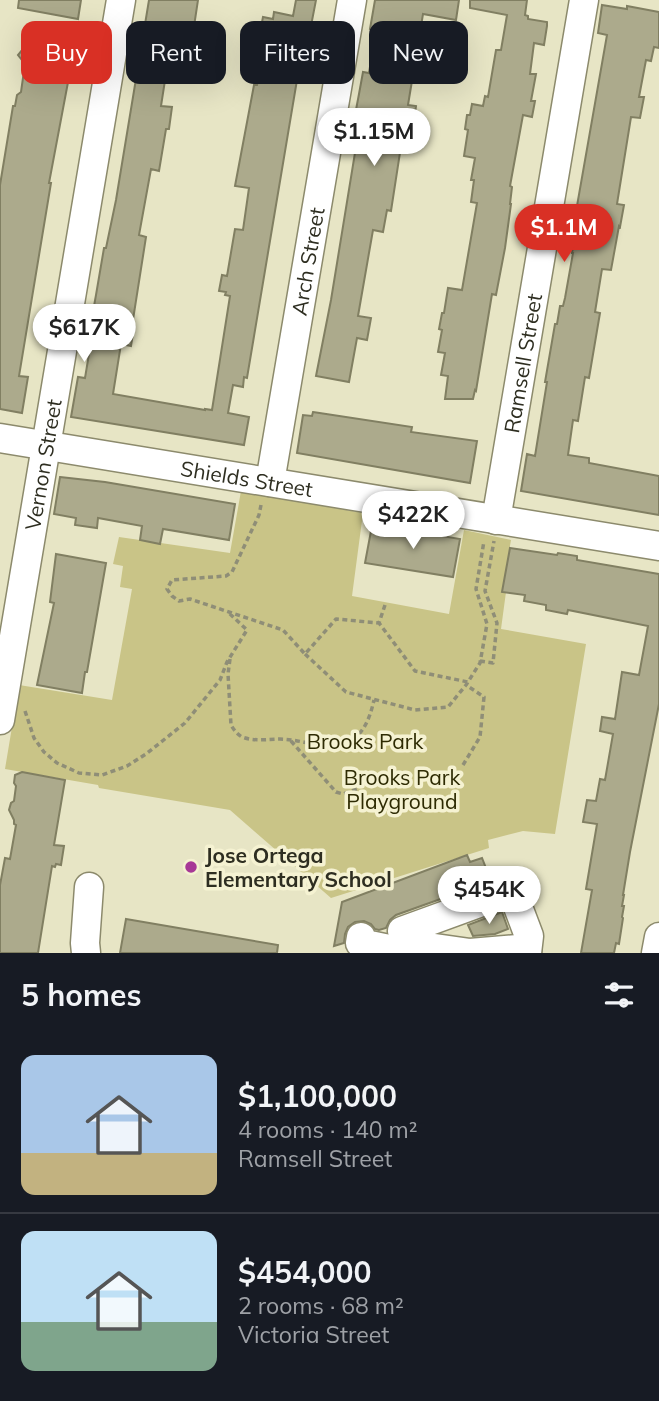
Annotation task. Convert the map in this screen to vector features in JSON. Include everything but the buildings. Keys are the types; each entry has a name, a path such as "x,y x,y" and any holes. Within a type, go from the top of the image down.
{"street":[{"name":"Vernon Street","path":"11,712 46,445 121,0"},
{"name":"Arch Street","path":"266,489 352,0"},
{"name":"Ramsell Street","path":"494,519 584,0"},
{"name":"Shields Street","path":"0,438 266,489 494,519 659,547"},
{"path":"86,953 89,887"},
{"path":"361,937 360,943 389,949 435,948 470,953 518,949 527,952 529,936 512,891 402,930"},
{"path":"656,953 659,937"}],"path":[{"path":"266,489 259,515 232,572 226,576 172,580 167,589 179,601 190,599 283,631 346,692 415,710 448,707 481,661 488,624 476,589 494,519"},
{"path":"481,661 493,663 497,623 485,591 494,519"},
{"path":"379,623 385,605"},
{"path":"11,712 44,752 57,763 79,773 102,775 127,766 186,723 220,680 230,657 247,630 228,611"},
{"path":"304,654 336,619 379,623 415,671 467,683 484,697 480,737 463,765"},
{"path":"230,657 228,674 231,725 243,737 261,740 290,739 328,746 346,743 363,731 372,712 374,699"},
{"path":"290,739 336,792 343,794 359,788"}],"green space":[{"name":"Brooks Park","path":"241,491 363,513 352,596 449,614 464,530 511,540 502,591 506,592 501,629 586,644 555,834 523,831 488,840 489,848 331,898 230,810 5,769 19,685 112,700 132,589 120,587 123,566 113,564 119,537 230,553"}],"place":[{"name":"Jose Ortega Elementary School","path":"191,867"}],"park label":[{"name":"Brooks Park Playground","path":"402,789"}]}
